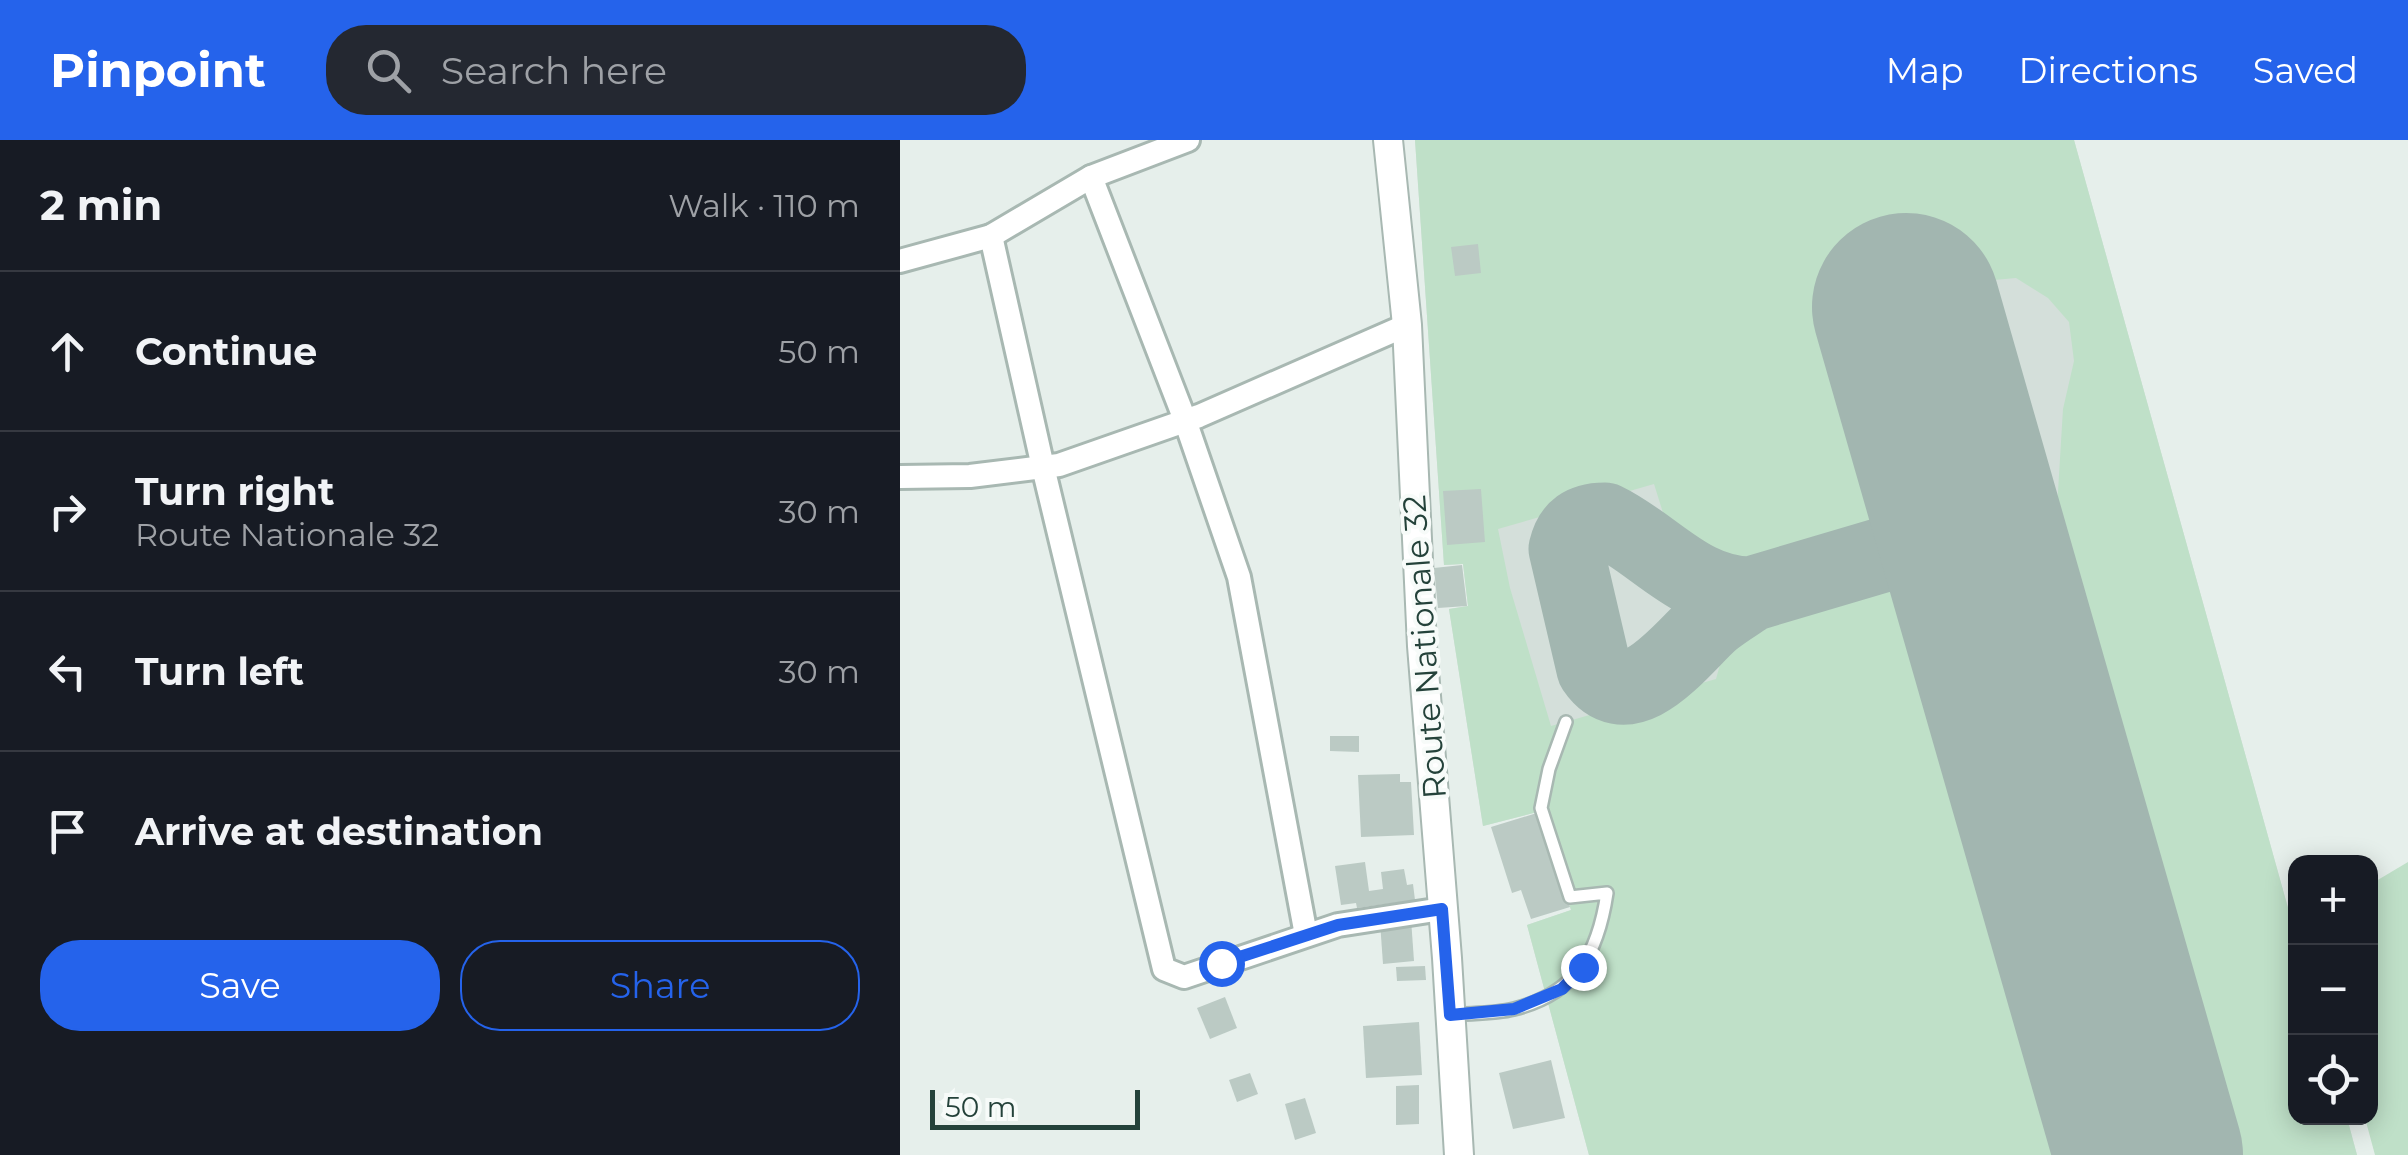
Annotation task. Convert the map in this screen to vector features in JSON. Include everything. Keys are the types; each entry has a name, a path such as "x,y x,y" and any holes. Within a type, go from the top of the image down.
{"street":[{"path":"900,261 991,236 1091,177 1188,140"},
{"name":"Route Nationale 32","path":"1388,140 1407,325 1422,646 1460,1155"},
{"path":"1091,177 1185,420 1239,578 1306,935"},
{"path":"991,236 1164,970 1184,977 1338,925 1442,909"},
{"path":"900,476 970,476 1059,465 1185,420 1407,325"}],"lane":[{"path":"1450,1015 1514,1009 1562,989 1583,967 1603,922 1607,893 1570,896 1541,808 1566,722"}],"shaded area":[{"path":"1415,140 2074,140 2288,908 2288,1125 2349,1125 2357,1155 1589,1155 1527,925 1571,910 1541,811 1483,826 1449,609 1468,606 1463,564 1444,565"}],"green space":[{"path":"1415,140 2074,140 2288,908 2288,1125 2349,1125 2357,1155 2216,1155 2053,574 2063,409 2074,361 2069,322 2048,298 2016,278 1950,284 1853,320 1894,463 1890,491 1876,518 1838,537 1723,567 1670,535 1654,484 1498,529 1510,588 1551,726 1716,679 1733,634 1762,616 1886,588 1908,593 1930,612 1942,633 2091,1155 1589,1155 1527,925 1571,910 1541,811 1483,826 1449,609 1468,606 1463,564 1444,565"},
{"path":"2408,862 2408,1155 2375,1155 2367,1125 2378,1125 2378,880"}],"building":[{"path":"1478,244 1481,273 1455,276 1451,247"},
{"path":"1481,489 1485,542 1447,545 1443,491"},
{"path":"1462,565 1467,606 1438,608 1434,568"},
{"path":"1330,736 1359,736 1359,752 1330,751"},
{"path":"1400,774 1400,782 1411,782 1414,835 1361,837 1358,775"},
{"path":"1540,812 1570,907 1531,919 1521,890 1512,893 1491,827"},
{"path":"1365,862 1369,891 1383,889 1381,872 1404,869 1407,885 1413,884 1415,900 1357,908 1356,903 1341,905 1335,866"},
{"path":"1411,919 1414,961 1383,964 1380,922"},
{"path":"1425,966 1426,980 1397,981 1396,967"},
{"path":"1225,997 1237,1028 1210,1039 1197,1008"},
{"path":"1419,1022 1422,1075 1366,1078 1363,1026"},
{"path":"1551,1060 1565,1118 1513,1129 1499,1073"},
{"path":"1250,1073 1258,1094 1237,1102 1229,1080"},
{"path":"1419,1085 1419,1124 1396,1125 1396,1086"},
{"path":"1305,1098 1316,1133 1295,1140 1285,1104"}],"taxiway":[{"path":"1751,594 1712,621 1656,674 1624,687 1608,683 1594,669 1566,549 1579,527 1605,520 1691,577 1729,592 1751,594 1970,529"}],"runway":[{"path":"1906,307 2149,1155"}],"route":[{"path":"1221,963 1338,925 1442,909 1450,1015 1514,1009 1562,989 1583,967"}]}
